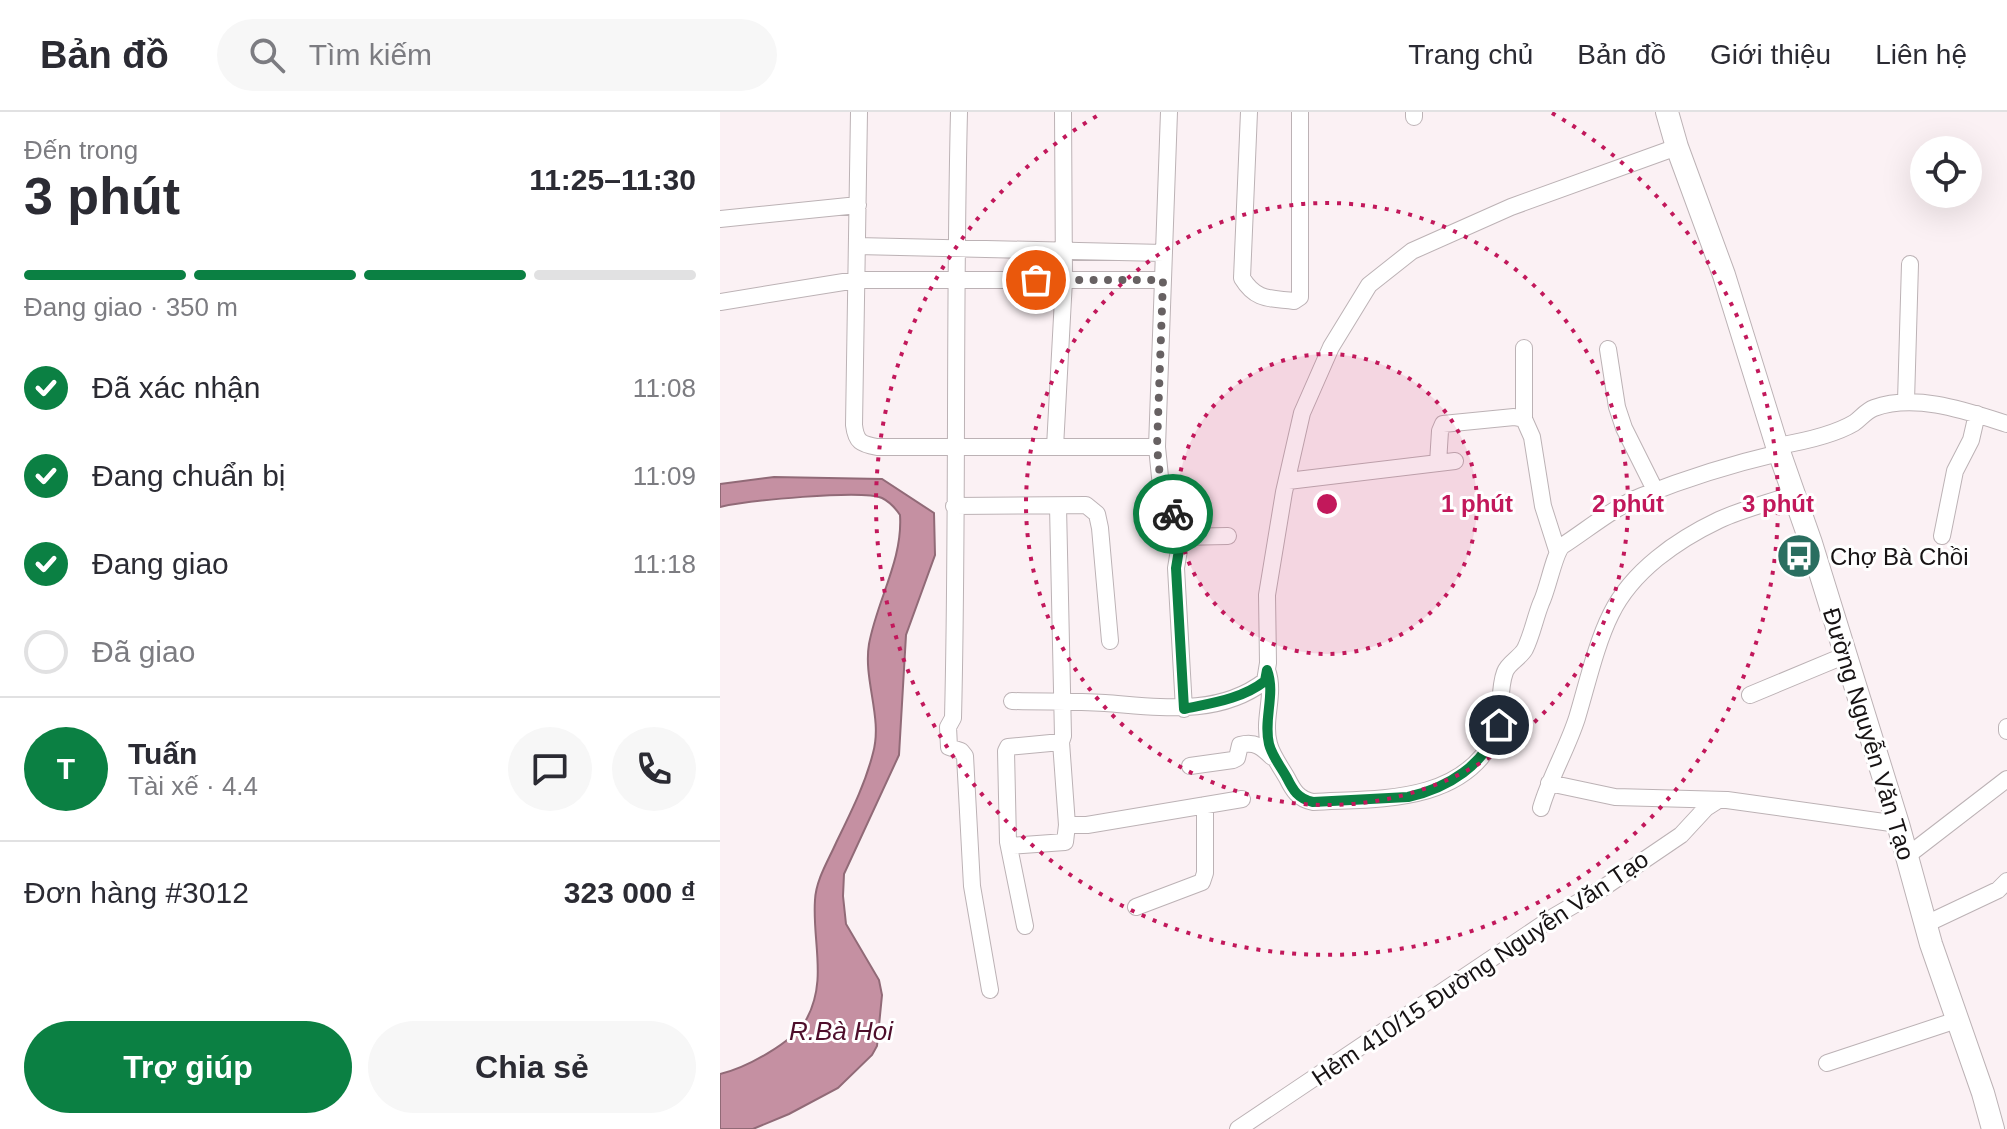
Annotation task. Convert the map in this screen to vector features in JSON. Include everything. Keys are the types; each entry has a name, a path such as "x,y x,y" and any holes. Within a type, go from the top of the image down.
{"main road":[{"name":"Đường Nguyễn Văn Tạo","path":"1667,112 1724,275 1846,655 1926,924 1993,1129"}],"street":[{"path":"859,112 855,438 861,444 877,447 1157,447"},
{"path":"959,112 955,280 955,637 953,718 948,727 949,747 965,756 972,886 990,990"},
{"path":"1055,447 1064,280 1063,112"},
{"path":"1169,112 1157,447 1161,487 1175,519 1179,550 1176,568 1184,709"},
{"path":"1249,112 1242,278 1258,297 1294,301 1300,297 1300,112"},
{"path":"1012,701 1184,709 1231,699 1265,681 1267,595 1284,492 1302,413 1331,347 1369,285 1412,251 1511,207 1677,147"},
{"path":"720,219 858,205"},
{"path":"857,246 1164,253"},
{"path":"1906,401 1910,264"},
{"path":"720,302 856,280 1163,280"},
{"path":"1267,670 1271,692 1269,744 1300,798 1313,802 1408,797 1469,769 1484,754 1499,725 1505,669 1525,650 1549,586 1557,550 1543,506 1532,437 1524,419 1524,348"},
{"path":"1608,349 1617,407 1624,428 1656,492"},
{"path":"1557,550 1639,497 1853,423 1870,409 1906,401 1977,414 2007,424"},
{"path":"1942,536 1955,471 1971,440 1977,414"},
{"path":"1438,463 1443,424 1514,417 1524,419"},
{"path":"1288,481 1455,461"},
{"path":"1541,808 1576,722 1603,631 1619,598 1669,549 1719,520 1794,494"},
{"path":"954,506 1086,505 1097,514 1110,641"},
{"path":"1009,846 1065,842 1058,506"},
{"path":"1177,537 1228,536"},
{"path":"1750,695 1846,655"},
{"path":"1025,926 1009,846 1006,751 1008,747 1061,742"},
{"path":"1190,766 1233,760 1240,745 1245,743 1260,746 1278,762"},
{"path":"1907,856 2007,779"},
{"path":"1549,783 1615,797 1727,800 1898,824"},
{"path":"1067,825 1087,825 1242,799"},
{"name":"Hẻm 410/15 Đường Nguyễn Văn Tạo","path":"1238,1129 1681,835 1706,808 1717,801"},
{"path":"1136,907 1202,882 1205,873 1205,805"},
{"path":"1926,924 2004,890"},
{"path":"1827,1063 1957,1020"}],"water":[{"name":"R.Bà Hoi","path":"774,477 882,479 934,513 935,555 906,635 899,755 844,874 846,924 879,980 882,995 877,1046 872,1055 838,1088 789,1114 753,1129 720,1129 720,1074 779,1046 799,1029 813,1005 818,976 816,893 873,753 876,726 868,671 869,644 894,564 900,532 897,510 882,498 870,496 803,497 720,507 720,484"}],"way so far":[{"path":"1036,280 1163,280 1157,447 1161,487 1173,514"}],"place":[{"name":"Chợ Bà Chồi","path":"1799,556"}],"route":[{"path":"1173,514 1179,550 1176,568 1184,709 1231,699 1265,681 1267,670 1271,679 1269,744 1300,798 1313,802 1408,797 1422,793 1469,769 1484,754 1499,725"}]}
